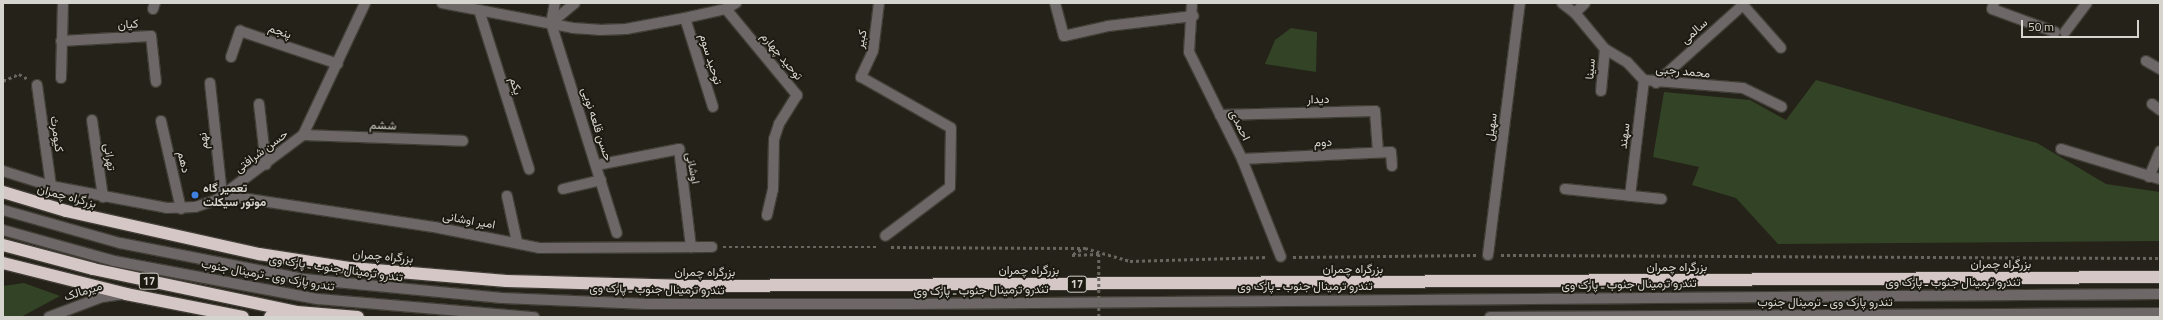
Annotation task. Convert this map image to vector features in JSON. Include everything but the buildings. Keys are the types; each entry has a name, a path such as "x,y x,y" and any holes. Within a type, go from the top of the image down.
{"highway":[{"name":"بزرگراه چمران","path":"3,192 66,211 259,254 352,268 506,281 697,286 2160,277"},
{"name":"17","path":"3,245 93,269 297,312 358,317"},
{"path":"3,263 126,294 243,317"},
{"path":"270,317 297,312"}],"street":[{"path":"61,78 63,3"},
{"name":"حسن شرافتی","path":"3,171 51,186 103,197 181,209 206,204 266,165 303,136 338,64 365,3"},
{"path":"442,3 573,28 626,29 726,9 736,3"},
{"path":"550,23 555,3"},
{"path":"550,23 574,3"},
{"name":"کبیر","path":"880,3 873,51 861,78 951,128 950,187 885,236"},
{"path":"1055,3 1064,36 1108,26 1193,16"},
{"name":"احمدی","path":"1192,3 1193,16 1189,52 1242,159 1281,257"},
{"name":"سهیل","path":"1488,255 1520,3"},
{"name":"محمد رجبی","path":"1562,3 1575,13 1605,49 1627,62 1644,80 1656,83 1743,88 1782,106"},
{"path":"1575,13 1585,3"},
{"path":"1994,3 1992,9 2055,32"},
{"path":"2065,32 2087,3"},
{"name":"سالمی","path":"1656,83 1743,5 1781,48"},
{"name":"توحید چهارم","path":"726,9 798,95 779,124 774,139 773,189 767,215"},
{"name":"یکم","path":"479,10 529,169"},
{"name":"توحید سوم","path":"685,18 713,107"},
{"name":"حسن قلعه نویی","path":"550,23 597,165 617,233"},
{"name":"پنجم","path":"231,57 240,31 338,64"},
{"name":"کیان","path":"61,41 151,36 156,82"},
{"name":"سینا","path":"1601,91 1605,49"},
{"path":"2146,61 2160,69"},
{"name":"سهند","path":"1630,196 1644,80"},
{"name":"نهم","path":"210,83 222,195"},
{"name":"کیومرث","path":"37,85 51,186"},
{"path":"259,104 266,165"},
{"path":"2152,104 2160,110"},
{"name":"دیدار","path":"1220,115 1375,111 1378,152"},
{"name":"تهرانی","path":"92,120 103,197"},
{"name":"دهم","path":"161,121 181,209"},
{"name":"ششم","path":"303,136 463,141"},
{"name":"اوشانی","path":"597,165 679,149 691,247"},
{"path":"2061,149 2149,177 2160,179"},
{"path":"2149,177 2160,151"},
{"path":"1378,152 1391,152 1392,166"},
{"name":"دوم","path":"1242,159 1378,152"},
{"path":"563,189 601,180"},
{"path":"1565,189 1661,199"},
{"name":"امیر اوشانی","path":"222,195 517,242 539,248 712,247"},
{"path":"507,196 517,242"},
{"name":"تندرو ترمینال جنوب ـ پارک وی","path":"3,210 120,243 304,279 502,298 648,304 908,304 2160,294"},
{"name":"تندرو پارک وی ـ ترمینال جنوب","path":"3,230 114,261 318,299 534,317"},
{"name":"میرمالک","path":"49,317 102,297 126,294"},
{"name":"تندرو پارک وی ـ ترمینال جنوب","path":"1490,317 2160,312"}],"path":[{"path":"3,80 19,74 37,85"},
{"path":"712,247 1085,248 1130,260 1488,255 2160,258"},
{"path":"1085,248 1072,255 1099,254 1099,317"}],"green space":[{"path":"1291,28 1317,32 1316,72 1265,64 1275,40"},
{"path":"1816,80 2037,143 2106,184 2160,192 2160,241 1778,244 1736,198 1692,185 1699,167 1653,157 1664,92 1750,100 1786,120"},
{"path":"24,283 60,296 21,317 3,317 3,286"}],"place":[{"name":"تعمیر گاه موتور سیکلت","path":"195,195"}]}
